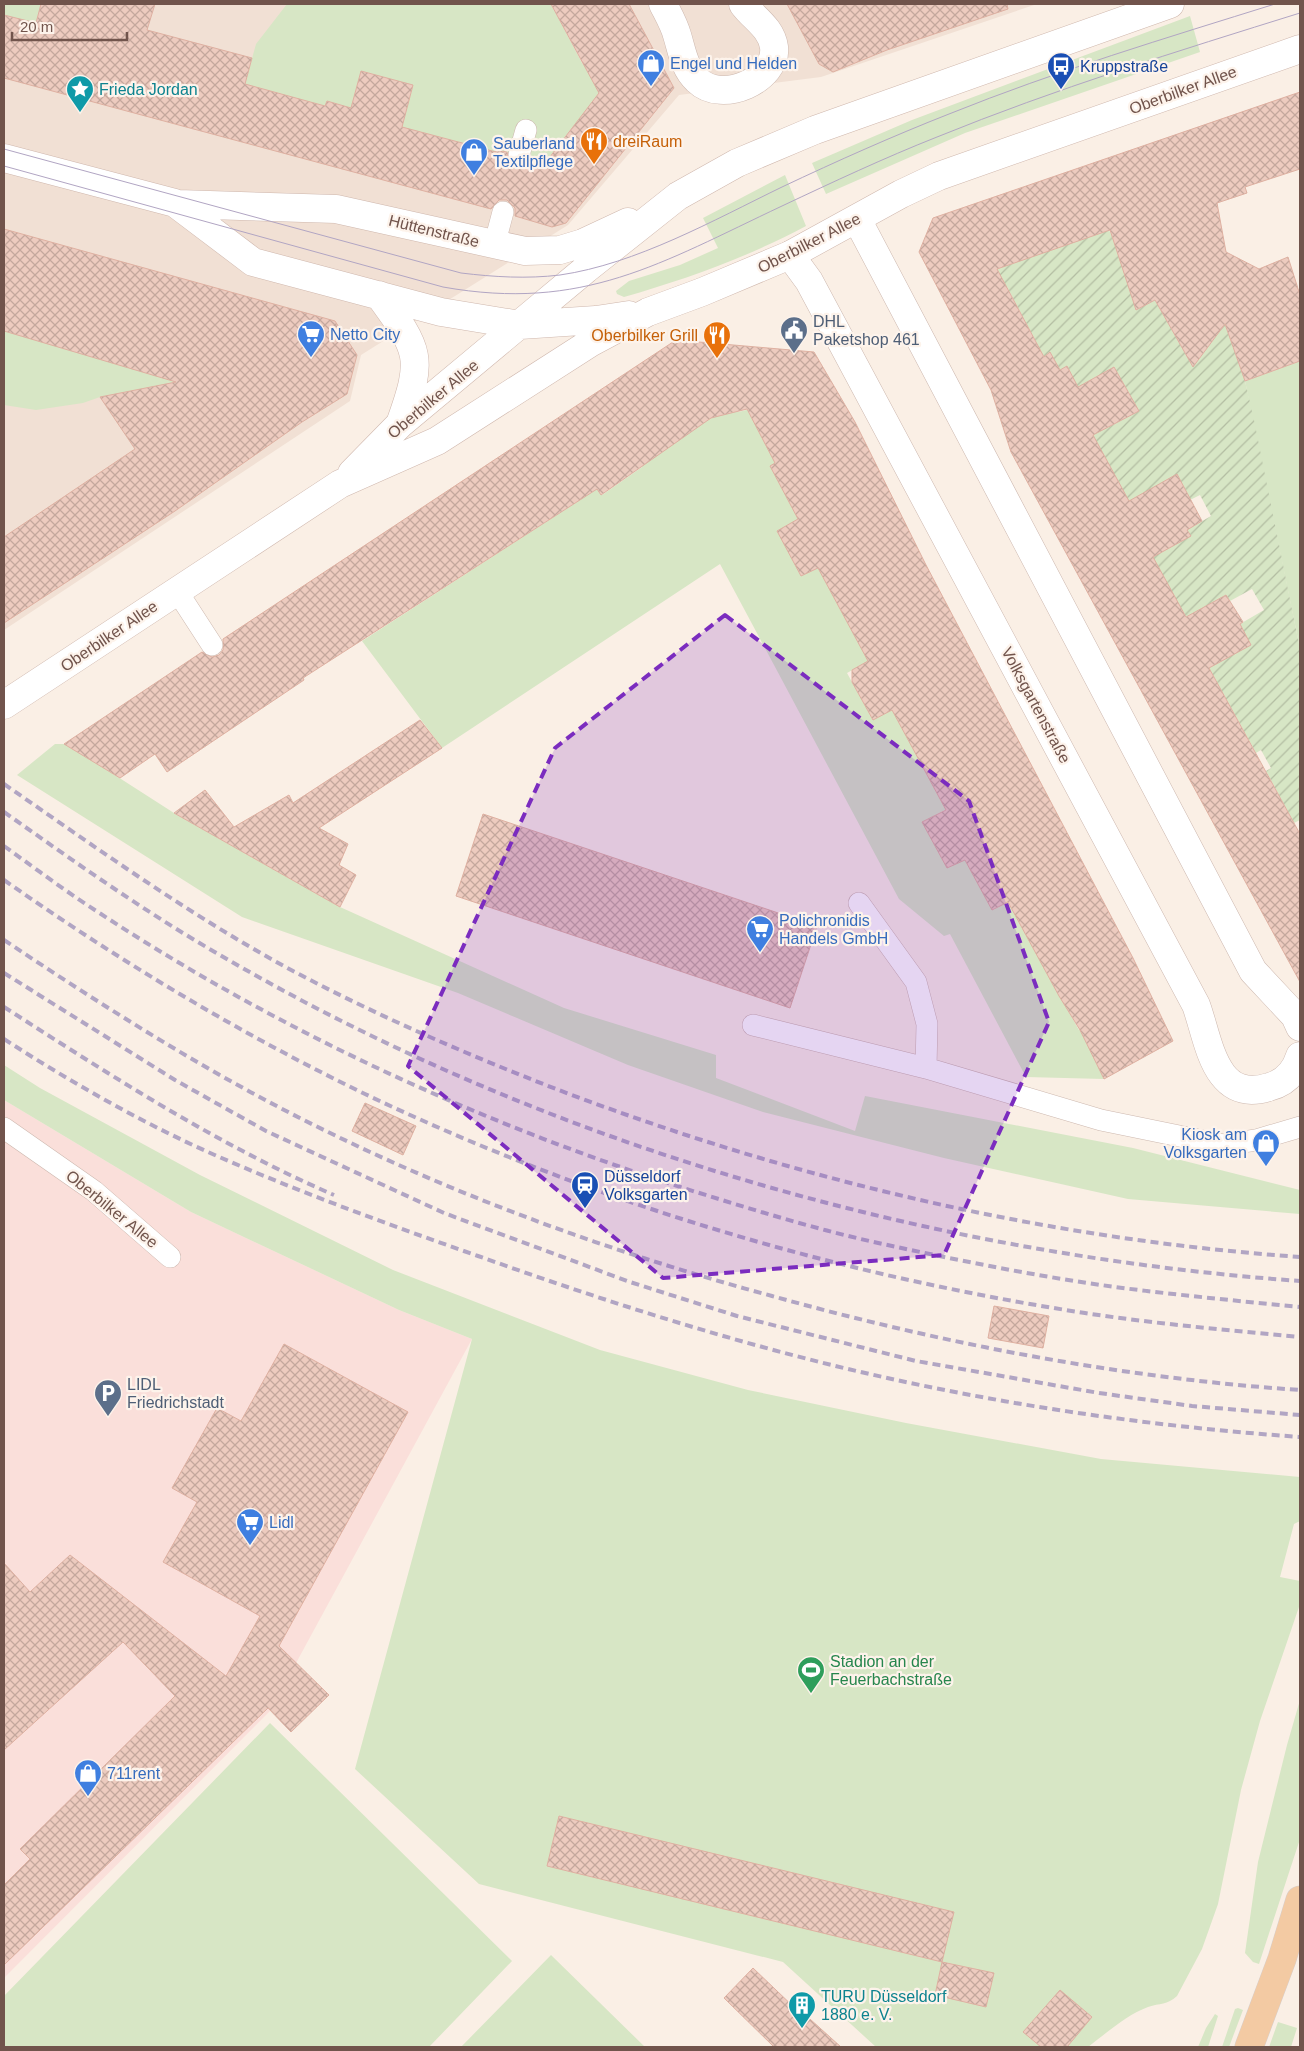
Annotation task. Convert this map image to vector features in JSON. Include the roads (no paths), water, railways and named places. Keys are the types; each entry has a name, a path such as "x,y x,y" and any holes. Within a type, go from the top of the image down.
{"main road":[{"path":"663,4 677,34 688,69 697,81 712,90 732,91 745,86 770,64 774,47 767,30 743,4"},
{"name":"Oberbilker Allee","path":"340,484 400,424 678,196 737,164 816,130 1170,4"},
{"name":"Oberbilker Allee","path":"4,705 340,484 437,441 590,343 648,312 702,292 790,255 939,176 1300,49"},
{"name":"Hüttenstraße","path":"4,158 178,204 336,209 398,221 494,246 526,251 560,250 590,240 678,196"},
{"name":"Hüttenstraße","path":"178,204 253,262 441,312 520,325 596,320 648,312"},
{"path":"857,218 1253,971 1290,1011 1300,1027"},
{"name":"Volksgartenstraße","path":"790,255 809,281 1196,1005 1213,1063 1225,1078 1251,1090 1276,1085 1292,1073 1300,1056"},
{"path":"379,294 407,333 416,361 414,385 400,424"},
{"path":"1249,2047 1282,1958 1300,1900"}],"lane":[{"path":"520,155 526,130"},
{"path":"494,246 503,212"},
{"path":"177,591 212,645"},
{"path":"858,903 916,982 927,1024 926,1068"},
{"path":"753,1025 926,1068 1101,1120 1223,1145 1256,1140 1300,1127"},
{"name":"Oberbilker Allee","path":"4,1128 94,1191 170,1257"}],"tram line":[{"path":"4,149 461,273 510,277 560,275 589,269 646,251 844,158 989,98 1111,56 1275,4"},
{"path":"4,166 443,287 493,293 538,293 580,287 620,277 698,246 878,162 981,119 1117,71 1300,13"}],"railway":[{"path":"4,784 182,905 293,971 357,1004 423,1034 556,1089 646,1122 737,1151 829,1177 922,1200 1016,1220 1110,1236 1300,1257"},
{"path":"4,812 110,886 192,939 344,1022 473,1082 606,1135 742,1179 880,1216 1019,1245 1160,1267 1300,1281"},
{"path":"4,846 89,906 172,959 245,1001 320,1040 472,1110 629,1170 800,1223 869,1241 955,1259 1115,1287 1300,1307"},
{"path":"4,880 135,967 225,1021 318,1071 451,1133 627,1201 717,1230 808,1255 900,1278 992,1297 1138,1320 1300,1337"},
{"path":"4,940 145,1031 290,1113 407,1169 466,1194 587,1239 648,1260 772,1296 968,1344 1100,1368 1167,1377 1300,1390"},
{"path":"4,973 175,1080 266,1131 444,1213 630,1282 737,1316 916,1361 1099,1393 1192,1406 1300,1415"},
{"path":"4,1007 165,1108 248,1154 334,1195"},
{"path":"4,1039 78,1085 129,1113 208,1152 308,1194 410,1232 653,1315 825,1363 960,1393 1027,1405 1163,1424 1300,1437"}],"place":[{"name":"Engel und Helden","path":"651,87"},
{"name":"Kruppstraße","path":"1061,90"},
{"name":"Frieda Jordan","path":"80,113"},
{"name":"dreiRaum","path":"594,165"},
{"name":"Sauberland Textilpflege","path":"474,176"},
{"name":"DHL Paketshop 461","path":"794,354"},
{"name":"Netto City","path":"311,358"},
{"name":"Oberbilker Grill","path":"717,359"},
{"name":"Polichronidis Handels GmbH","path":"760,953"},
{"name":"Kiosk am Volksgarten","path":"1266,1167"},
{"name":"Düsseldorf Volksgarten","path":"585,1209"},
{"name":"LIDL Friedrichstadt","path":"108,1417"},
{"name":"Lidl","path":"250,1546"},
{"name":"Stadion an der Feuerbachstraße","path":"811,1694"},
{"name":"711rent","path":"88,1797"},
{"name":"TURU Düsseldorf 1880 e. V.","path":"802,2029"}]}
